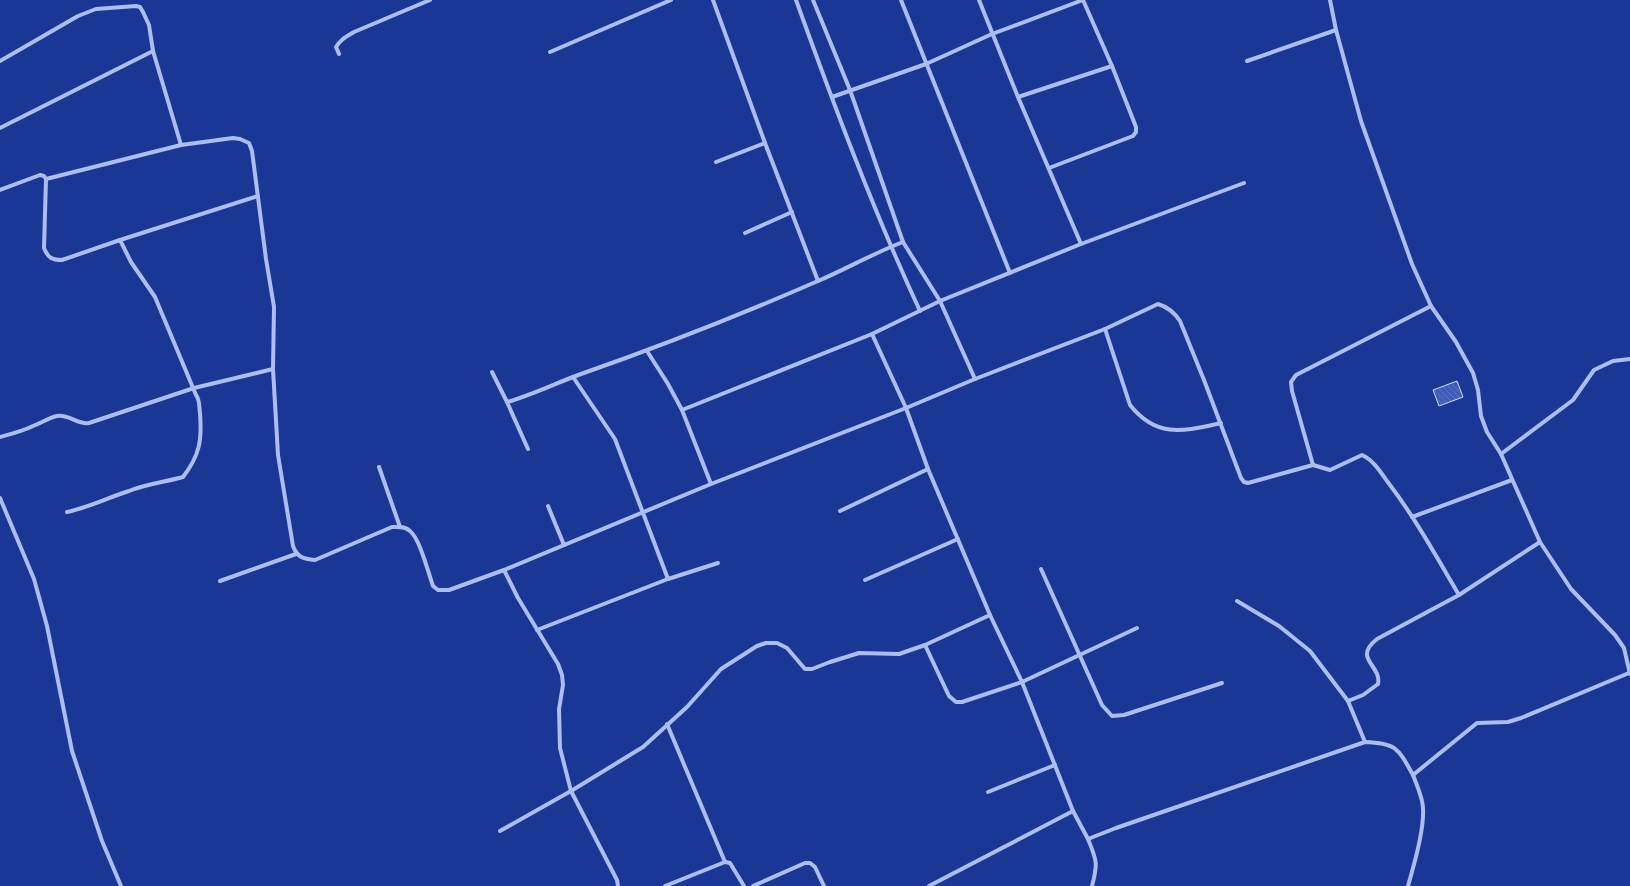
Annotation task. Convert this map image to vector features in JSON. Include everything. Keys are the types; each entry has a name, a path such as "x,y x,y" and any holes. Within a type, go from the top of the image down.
{"street":[{"path":"339,54 336,47 340,40 345,37 430,0"},
{"path":"550,52 672,0"},
{"path":"713,0 765,143 818,281"},
{"path":"796,0 890,247 920,311"},
{"path":"813,0 850,90 903,242 940,301 975,379"},
{"path":"901,0 1010,273"},
{"path":"979,0 1018,97 1081,244"},
{"path":"832,97 926,64 992,34 1083,0 1112,66 1136,127 1136,132 1133,136 1049,168"},
{"path":"1330,0 1336,30 1361,121 1412,264 1431,306 1456,342 1473,373 1478,390 1481,416 1486,432 1501,454 1540,542 1571,589 1615,635 1624,648 1630,674 1521,718 1508,722 1477,723 1413,775"},
{"path":"0,61 78,16 96,9 140,7 147,18 153,51 181,145"},
{"path":"1248,61 1336,30"},
{"path":"0,128 153,51"},
{"path":"1018,97 1112,66"},
{"path":"46,179 181,145 233,138 249,143 252,151 266,259 274,307 273,369 278,455 293,546 296,554 304,559 315,560 392,527 400,527 410,530 417,541 433,586 438,590 449,590 504,570 711,484 906,408 975,379 1106,329 1158,304 1174,313 1180,321 1221,423 1241,478 1244,482 1248,483 1313,465 1330,470 1362,455 1368,458 1393,488 1459,595"},
{"path":"716,162 765,143"},
{"path":"0,190 40,175 44,176 46,179"},
{"path":"46,179 44,248 47,255 53,260 62,260 258,196"},
{"path":"682,410 872,334 940,301 1081,244 1244,183"},
{"path":"745,233 792,212"},
{"path":"67,512 92,505 128,491 168,479 183,477 196,457 201,441 199,399 155,297 131,262 120,240"},
{"path":"507,402 647,351 818,281 903,242"},
{"path":"1313,465 1292,391 1291,382 1296,376 1431,306"},
{"path":"1106,329 1130,405 1137,414 1166,429 1177,431 1221,423"},
{"path":"872,334 906,408 928,469 990,615 1022,682 1073,811 1088,839 1096,860 1096,872 1092,886"},
{"path":"647,351 668,384 682,410 711,484"},
{"path":"1501,454 1573,400 1594,370 1614,361 1630,359"},
{"path":"0,437 33,426 46,419 58,416 70,417 82,424 90,423 194,388 273,369"},
{"path":"492,372 528,449"},
{"path":"573,377 615,439 668,579"},
{"path":"379,467 400,527"},
{"path":"840,511 928,469"},
{"path":"1412,517 1512,480"},
{"path":"0,498 34,579 47,626 72,751 102,841 121,886"},
{"path":"548,506 564,545"},
{"path":"865,580 958,539"},
{"path":"1348,702 1364,695 1378,684 1379,679 1367,657 1369,645 1377,639 1459,595 1540,542"},
{"path":"220,581 296,554"},
{"path":"537,630 668,579 718,563"},
{"path":"1041,569 1102,705 1112,716 1116,717 1124,715 1222,683"},
{"path":"504,570 518,598 558,664 562,675 563,685 559,709 560,748 571,791 617,880 618,886"},
{"path":"1237,601 1279,626 1310,651 1348,702 1365,742"},
{"path":"500,831 571,791 643,747 687,707 721,669 757,646 766,643 777,643 787,648 805,669 812,669 859,653 899,654 925,645 990,615"},
{"path":"925,645 949,696 956,702 962,702 1022,682 1137,628"},
{"path":"668,724 725,862"},
{"path":"1088,839 1365,742 1384,743 1397,750 1404,759 1413,775 1422,802 1422,822 1417,853 1408,886"},
{"path":"988,792 1055,765"},
{"path":"930,886 1073,811"},
{"path":"666,886 725,862 730,863 744,886"},
{"path":"753,886 805,863 810,863 815,867 824,886"}],"building":[{"path":"1457,381 1463,397 1439,406 1433,390"}]}
